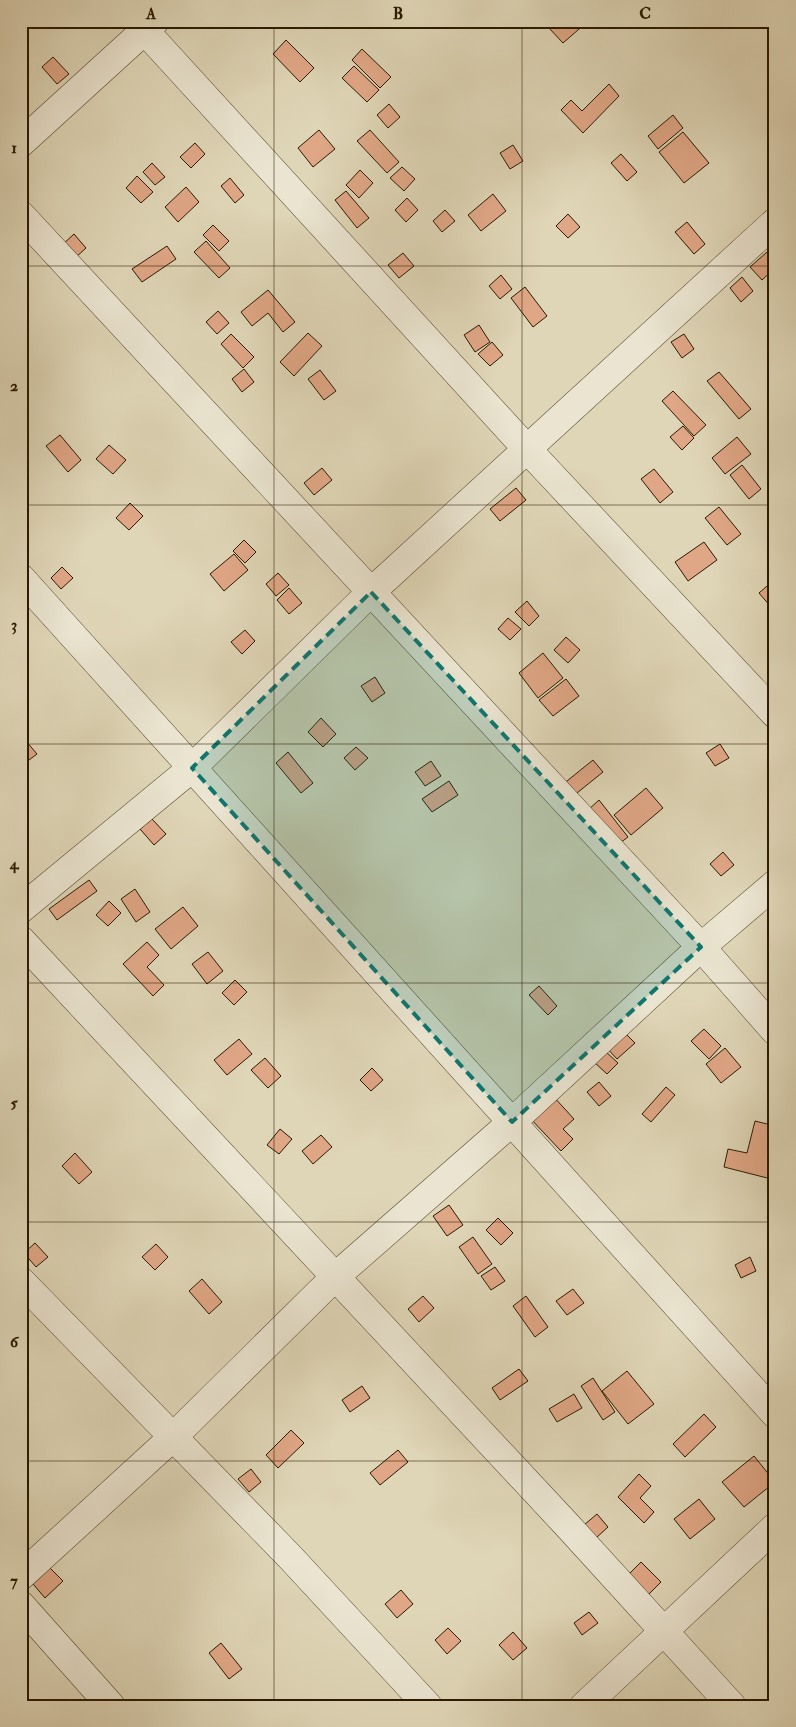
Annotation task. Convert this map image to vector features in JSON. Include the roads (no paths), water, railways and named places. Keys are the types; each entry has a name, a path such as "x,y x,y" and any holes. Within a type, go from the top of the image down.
{"street":[{"path":"21,143 150,26 527,449 775,714"},
{"path":"21,215 701,947 775,1031"},
{"path":"21,910 192,768 371,592 775,222"},
{"path":"21,578 775,1414"},
{"path":"21,1576 173,1437 335,1276 512,1122 701,947 775,884"},
{"path":"21,940 335,1276 732,1706"},
{"path":"21,1281 291,1558 428,1706"},
{"path":"584,1706 775,1527"},
{"path":"21,1605 111,1706"}]}
